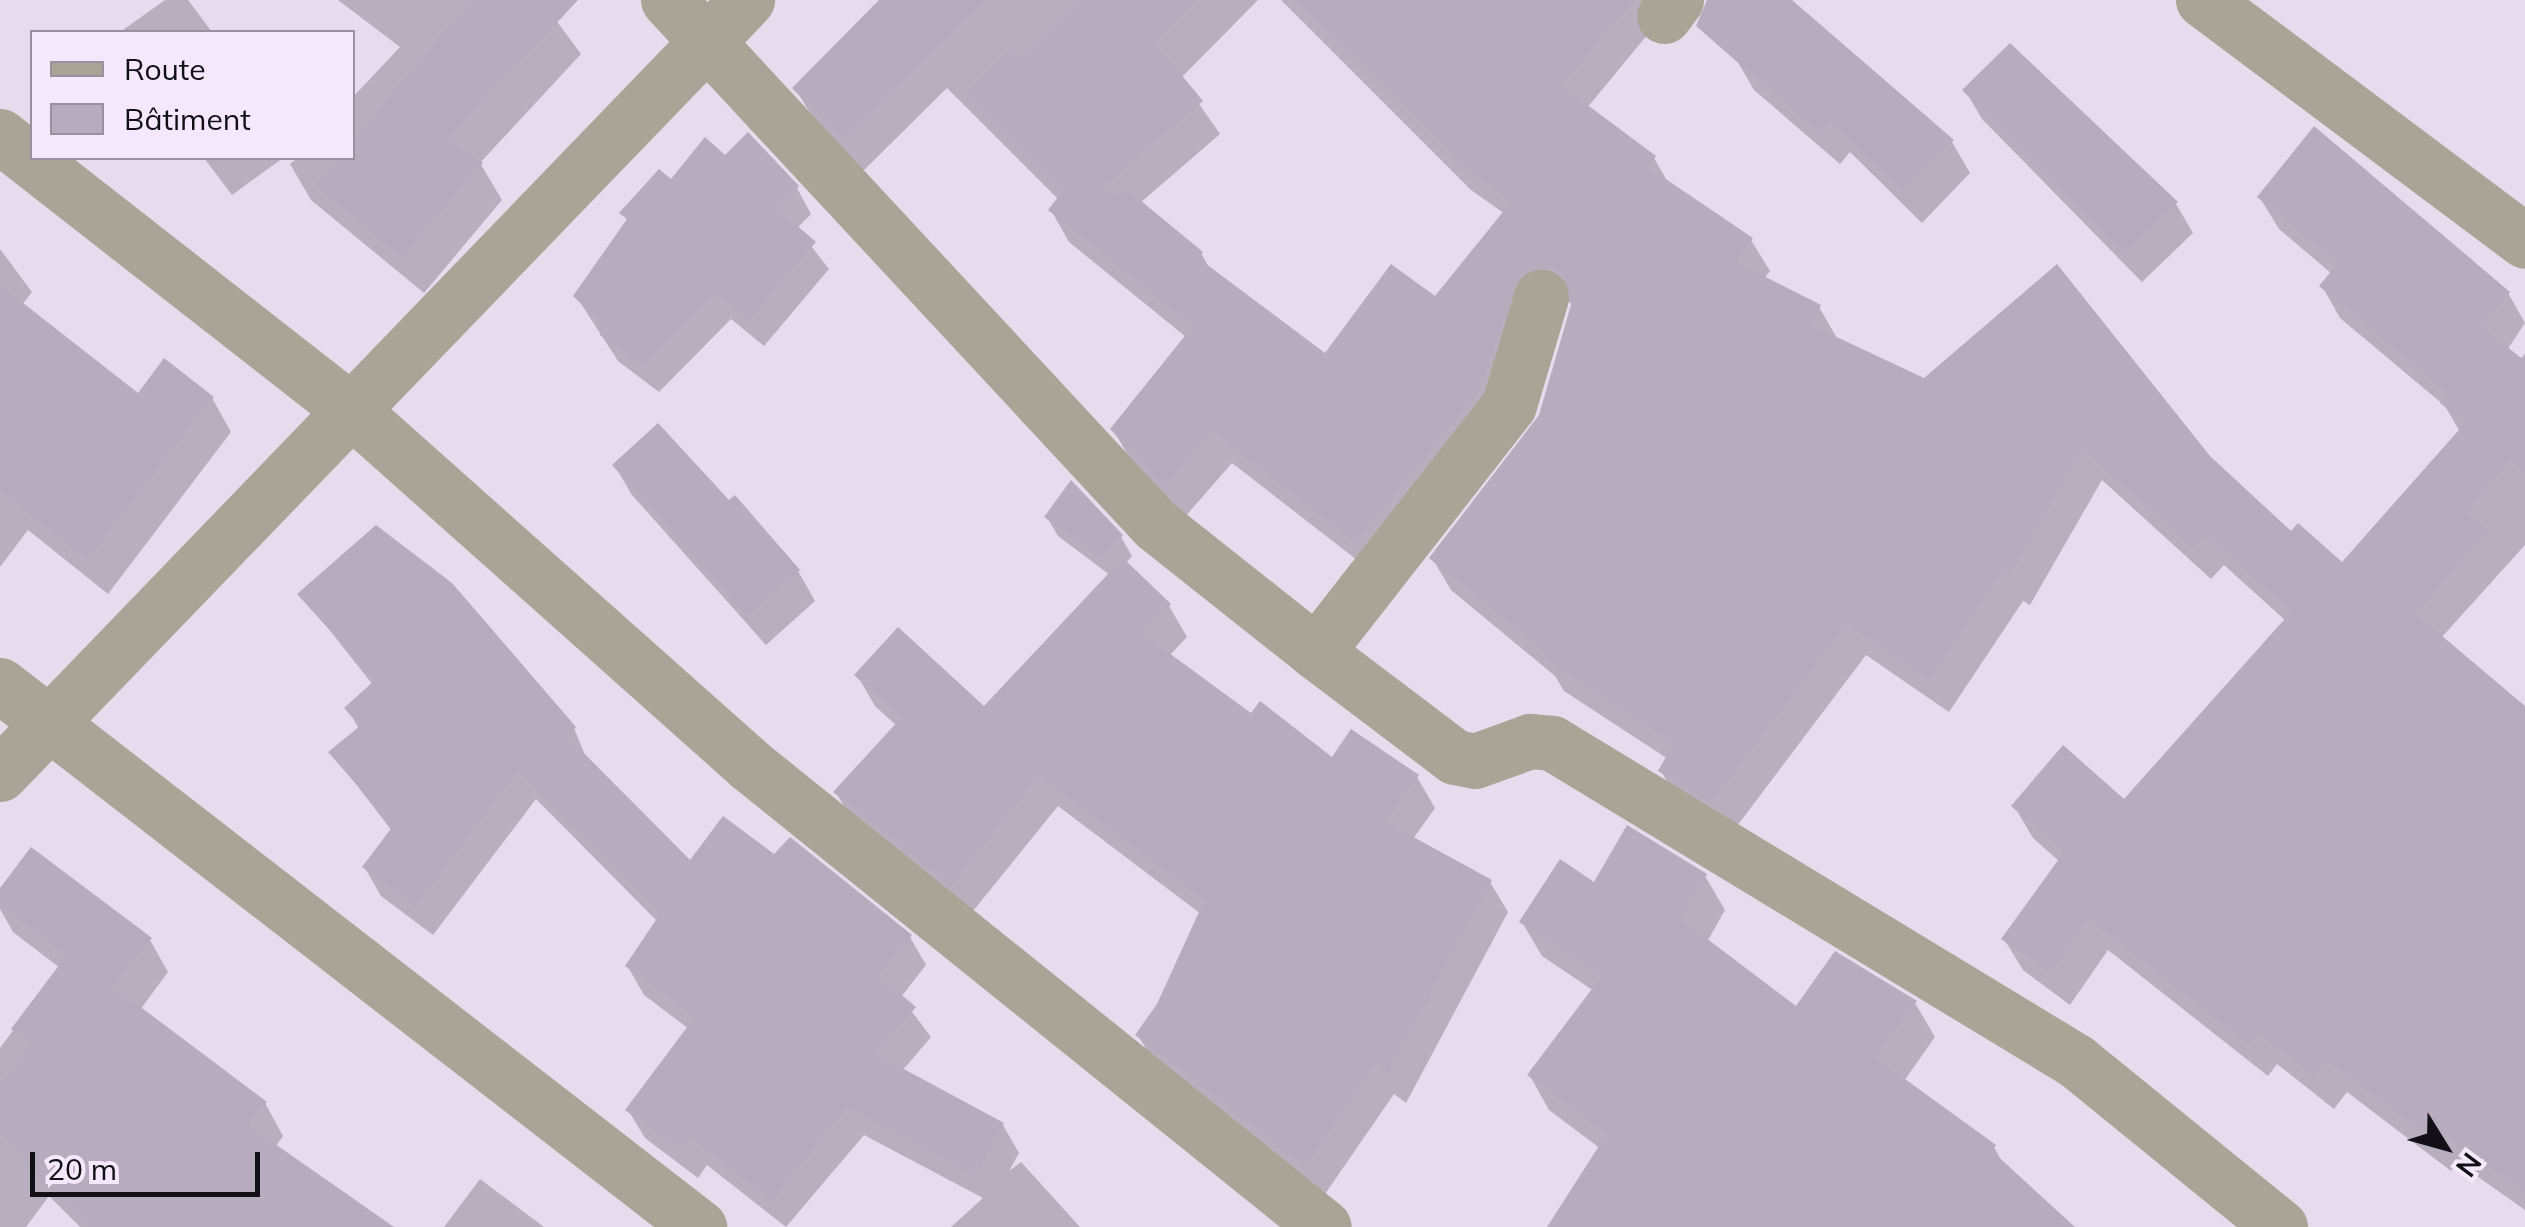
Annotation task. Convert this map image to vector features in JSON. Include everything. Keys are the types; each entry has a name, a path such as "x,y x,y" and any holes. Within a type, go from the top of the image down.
{"street":[{"path":"668,0 1156,525 1316,652 1455,757 1475,761 1530,742 1552,743 2076,1061 2280,1227"},
{"path":"0,774 747,0"},
{"path":"2203,0 2525,241"},
{"path":"0,136 30,159"},
{"path":"31,160 350,409 751,766 1324,1227"},
{"path":"1316,652 1509,405 1540,297"},
{"path":"0,685 699,1227"}],"building":[{"path":"470,0 578,0 450,138 483,163 402,259 314,185 335,160 355,160 355,135"},
{"path":"879,0 987,0 843,142 792,88"},
{"path":"1078,0 1198,0 1155,43 1203,101 1104,187 1115,195 1123,186 1203,252 1198,258 1325,353 1391,264 1435,296 1511,202 1450,158 1453,153 1293,0 1635,0 1562,86 1656,156 1648,167 1753,238 1736,262 1821,305 1811,325 1924,378 2057,264 2210,456 2291,531 2298,523 2342,562 2465,423 2440,403 2447,394 2319,286 2337,264 2257,197 2314,126 2510,292 2483,327 2521,358 2525,354 2525,473 2510,460 2468,513 2490,532 2416,614 2525,706 2525,1193 2438,1132 2432,1140 2328,1062 2315,1078 2258,1034 2249,1046 2089,920 2051,974 2001,939 2064,852 2011,806 2063,745 2124,799 2291,612 2205,535 2192,549 2083,450 2012,574 2005,570 1930,682 1847,625 1712,804 1658,771 1673,744 1543,659 1546,654 1429,558 1539,415 1571,305 1564,276 1551,267 1519,275 1481,390 1356,544 1213,433 1164,488 1110,429 1192,327 1048,210 1062,192 964,94 1010,48 1020,58"},
{"path":"1707,0 1792,0 1954,140 1903,193 1831,123 1821,135 1696,26"},
{"path":"2010,43 2178,202 2124,255 1962,90"},
{"path":"748,132 799,186 777,208 816,242 749,322 715,295 643,368 600,335 601,323 573,296 627,219 619,213 659,169 671,179 705,137 725,155"},
{"path":"0,285 138,393 164,358 214,397 88,561 0,492"},
{"path":"658,423 729,500 735,495 800,570 747,617 612,465"},
{"path":"1071,480 1123,535 1101,560 1044,517"},
{"path":"376,525 452,583 576,727 567,736 690,860 723,816 774,854 790,837 912,935 879,976 916,1007 876,1054 1004,1123 976,1176 847,1108 772,1202 690,1138 681,1151 625,1110 694,1018 625,966 660,914 518,772 416,908 362,867 393,826 328,752 360,726 344,708 375,680 297,594"},
{"path":"1123,558 1171,604 1143,634 1251,713 1260,701 1332,757 1351,729 1419,775 1386,822 1492,880 1388,1074 1376,1065 1305,1168 1135,1035 1157,1004 1204,901 1039,777 951,887 833,792 901,718 854,675 898,627 984,706"},
{"path":"1627,825 1707,874 1681,919 1796,1006 1835,951 1917,1001 1876,1058 1996,1145 1992,1151 2075,1227 1547,1227 1606,1135 1527,1075 1601,977 1519,922 1560,859 1594,882"},
{"path":"31,847 152,938 114,987 267,1102 248,1125 394,1227 89,1227 51,1189 0,1134 0,1084 31,1043 11,1029 66,956 0,906 0,888"}]}
